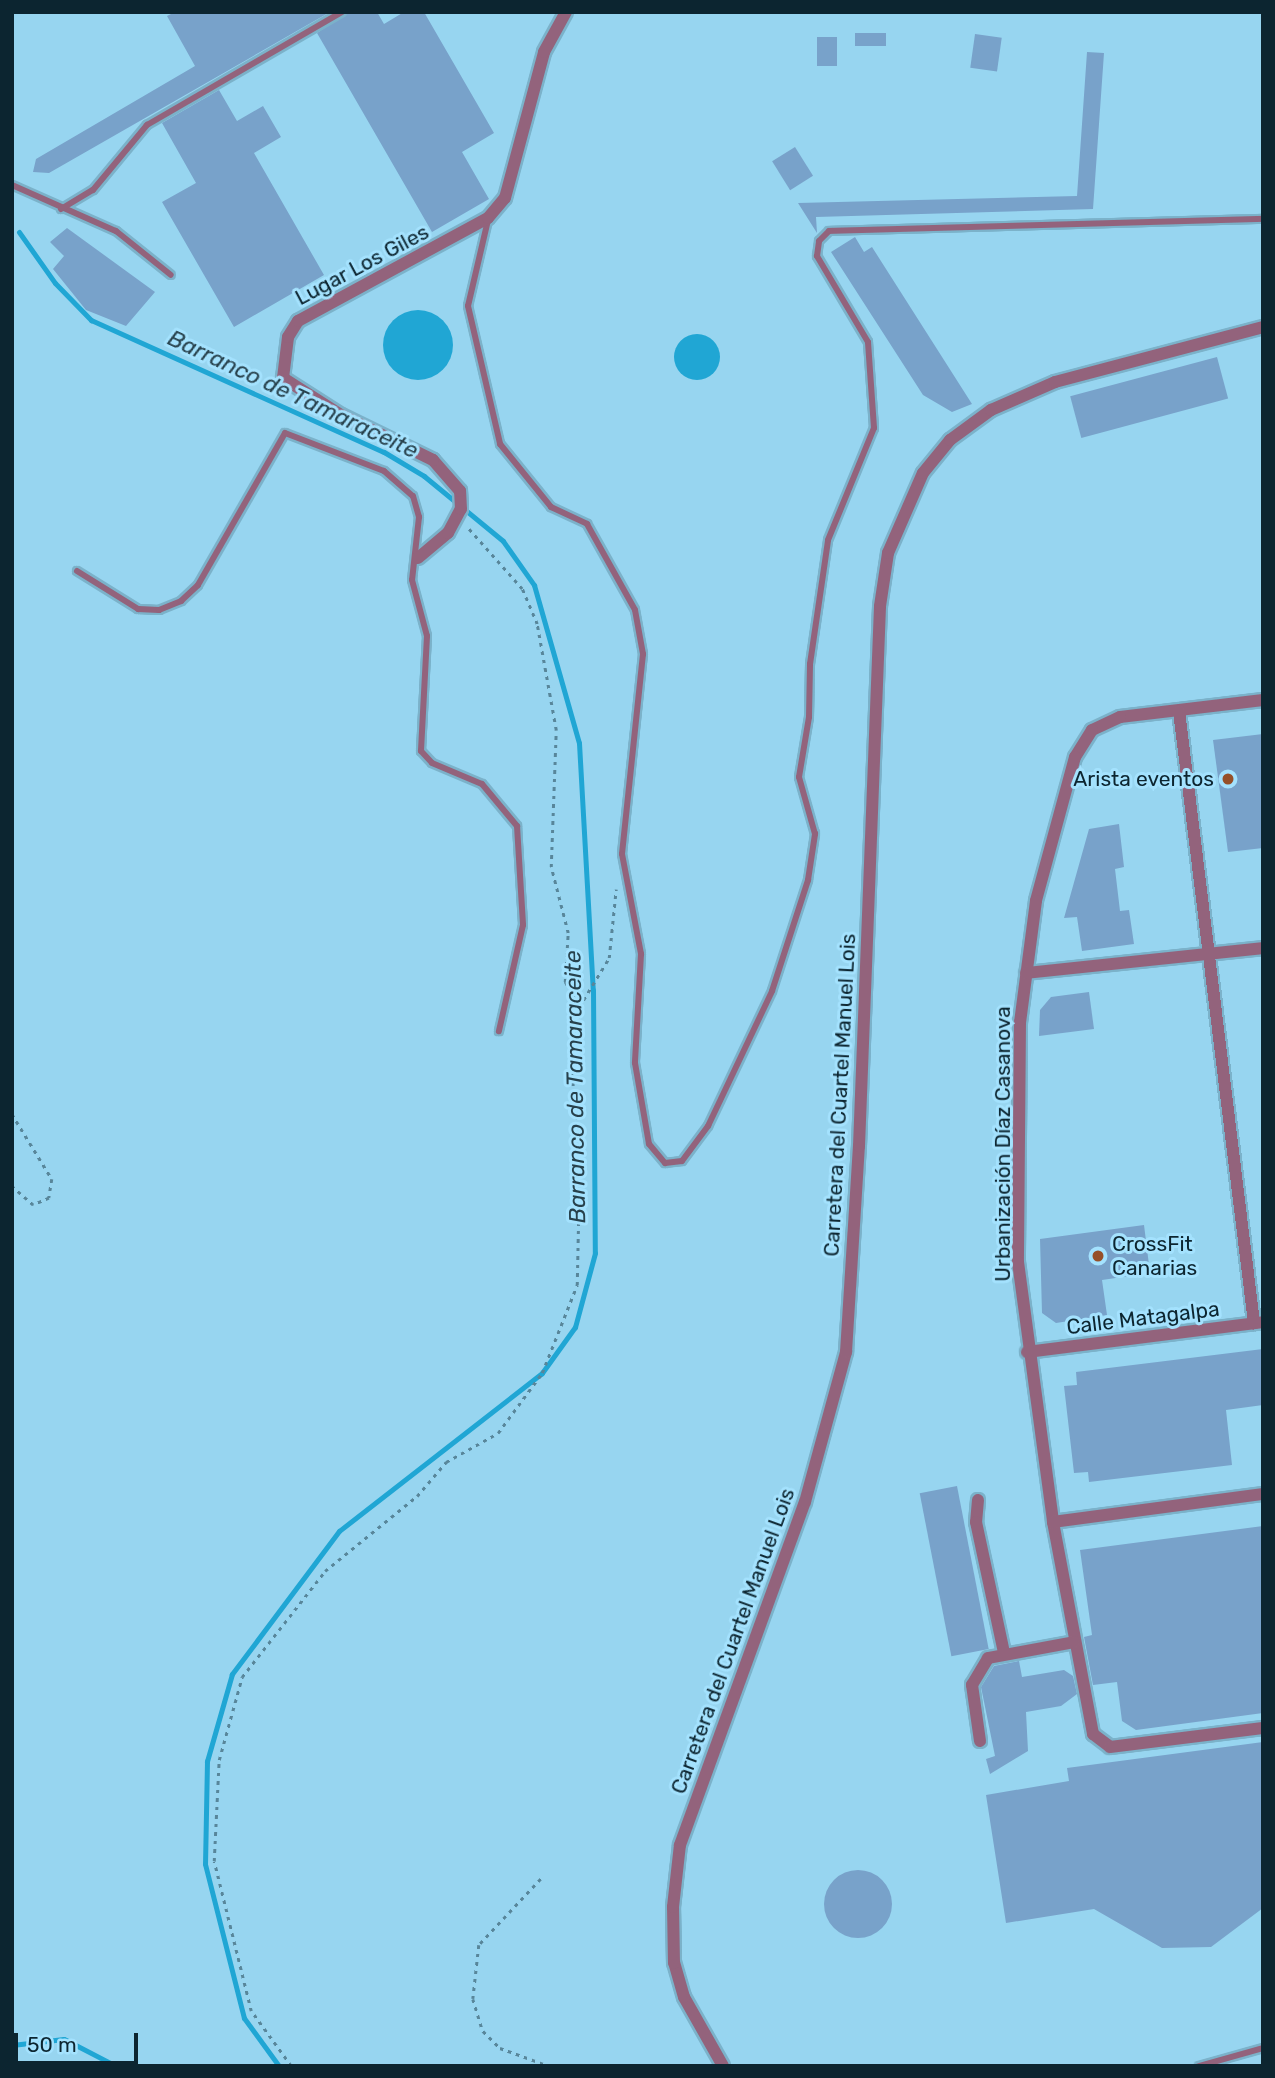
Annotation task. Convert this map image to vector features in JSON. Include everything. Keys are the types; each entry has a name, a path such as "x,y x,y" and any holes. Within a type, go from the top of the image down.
{"street":[{"name":"Lugar Los Giles","path":"457,514 460,491 433,460 329,408 283,378 288,337 298,321 488,218 505,198 544,52 566,12"},
{"name":"Carretera del Cuartel Manuel Lois","path":"723,2066 684,1997 674,1963 673,1907 680,1845 805,1502 846,1352 880,606 888,553 923,473 950,440 991,410 1055,382 1263,327"},
{"path":"418,558 448,533 457,514"},
{"name":"Urbanización Díaz Casanova","path":"1263,700 1120,718 1092,730 1075,757 1036,901 1020,1022 1018,1262 1027,1352 1088,1721 1103,1745 1263,1728"},
{"path":"1179,711 1207,956 1258,1323"},
{"path":"1026,973 1263,948"},
{"name":"Calle Matagalpa","path":"1027,1352 1258,1323"},
{"path":"1053,1522 1263,1494"},
{"path":"978,1500 975,1522 1004,1653"},
{"path":"980,1741 972,1685 988,1658 1074,1642"}],"lane":[{"path":"61,209 93,190 147,125 342,12"},
{"path":"12,185 61,209 116,231 171,275"},
{"path":"488,218 468,306 500,444 551,507 587,524 635,610 643,654 622,854 641,954 635,1063 649,1144 665,1163 682,1161 708,1126 772,991 808,880 815,834 799,776 809,717 810,664 828,540 874,428 869,342 817,256 819,241 829,231 1263,219"},
{"path":"77,571 138,609 159,610 181,601 204,574 285,433 384,471 413,496 419,517 418,558 412,580 428,636 421,751 432,763 482,784 517,826 523,925 499,1031"},
{"path":"1199,2066 1263,2048"}],"path":[{"path":"457,514 522,589 537,624 556,730 551,867 568,933 565,982 579,1007"},
{"path":"291,2066 251,2011 214,1861 219,1760 242,1677 325,1571 416,1496 446,1462 498,1433 542,1373 577,1285 580,1145 571,1069 579,1007 608,958 617,884"},
{"path":"12,1114 52,1179 49,1198 33,1205 12,1186"},
{"path":"12,1449 12,1481"},
{"path":"541,1879 479,1945 473,1999 483,2031 500,2048 549,2066"}],"water":[{"path":"411,310 425,310 438,316 447,325 453,345 451,358 443,370 425,380 411,380 398,374 389,365 383,352 383,338 389,325 398,316"},
{"path":"697,334 713,341 720,357 713,373 697,380 681,373 674,357 681,341"}],"building":[{"path":"175,12 330,12 49,173 33,172 36,159 195,66 167,16"},
{"path":"348,12 377,12 384,24 404,12 424,12 494,133 462,152 489,199 432,232 317,33"},
{"path":"855,33 886,33 886,46 855,46"},
{"path":"975,34 1002,38 997,71 970,68"},
{"path":"817,37 837,37 837,66 817,66"},
{"path":"1087,52 1104,53 1093,209 816,217 817,233 798,203 1077,196"},
{"path":"219,90 237,121 263,106 281,137 254,153 324,275 234,327 162,202 196,183 162,123"},
{"path":"795,147 813,176 790,190 772,161"},
{"path":"67,228 155,292 126,326 86,310 53,269 64,256 50,242"},
{"path":"855,237 864,252 872,247 972,404 952,412 923,395 831,252"},
{"path":"1217,357 1228,399 1081,438 1070,396"},
{"path":"1263,734 1263,848 1228,852 1213,740"},
{"path":"1119,824 1124,867 1115,869 1120,911 1129,910 1134,944 1082,951 1077,917 1064,918 1089,829"},
{"path":"1089,992 1094,1029 1039,1036 1040,1010 1051,997"},
{"path":"1144,1225 1150,1273 1102,1280 1107,1315 1056,1323 1042,1313 1040,1239"},
{"path":"1263,1349 1263,1405 1226,1410 1232,1465 1089,1482 1088,1472 1074,1473 1064,1386 1077,1385 1076,1372"},
{"path":"957,1486 989,1649 951,1656 920,1493"},
{"path":"1263,1526 1263,1713 1136,1730 1122,1721 1117,1682 1093,1685 1084,1637 1092,1635 1080,1550"},
{"path":"1019,1661 1022,1677 1064,1670 1073,1676 1077,1694 1061,1706 1026,1712 1028,1751 990,1774 986,1759 995,1756 981,1687 994,1666"},
{"path":"1263,1742 1263,1908 1211,1947 1162,1948 1094,1909 1006,1923 986,1795 1069,1781 1067,1768"},
{"path":"858,1870 871,1873 882,1880 889,1891 892,1904 889,1917 882,1928 871,1935 858,1938 845,1935 834,1928 827,1917 824,1904 827,1891 834,1880 845,1873"}],"waterway":[{"name":"Barranco de Tamaraceite","path":"19,232 55,283 91,320 384,452 424,476 503,541 534,585 579,743 593,990 595,1253 575,1327 542,1373 339,1531 232,1674 207,1761 205,1864 244,2018 279,2066"},
{"path":"12,2045 64,2039 116,2066"}],"place":[{"name":"Arista eventos","path":"1228,779"},
{"name":"CrossFit Canarias","path":"1098,1256"}]}
